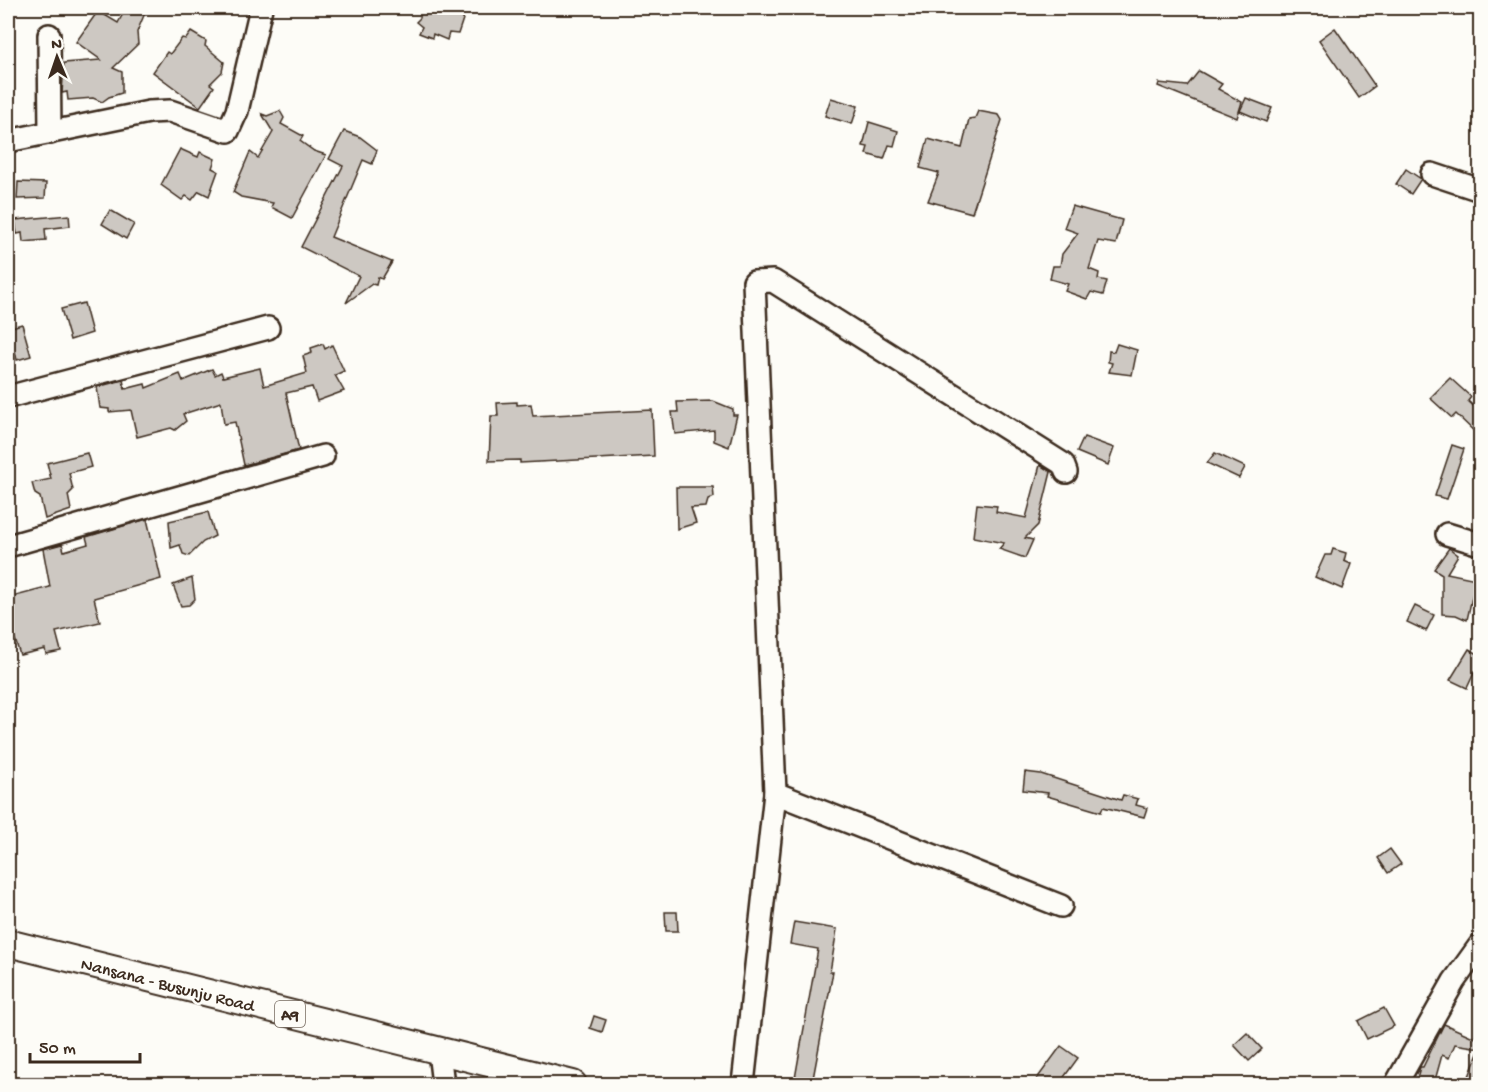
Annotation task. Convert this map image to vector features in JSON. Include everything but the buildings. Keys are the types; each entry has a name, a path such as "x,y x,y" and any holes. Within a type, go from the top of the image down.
{"main road":[{"name":"Nansana - Busunju Road","path":"8,943 573,1084"}],"street":[{"path":"8,141 149,112 170,111 228,131 237,111 261,8"},
{"path":"49,35 50,133"},
{"path":"1432,174 1480,190"},
{"path":"743,1084 775,793 754,282 773,281 1063,464 1066,472"},
{"path":"8,397 268,328"},
{"path":"8,546 323,456"},
{"path":"1447,534 1480,544"},
{"path":"775,793 1061,906"},
{"path":"1396,1084 1454,981 1480,945"},
{"path":"439,1052 443,1084"}]}
